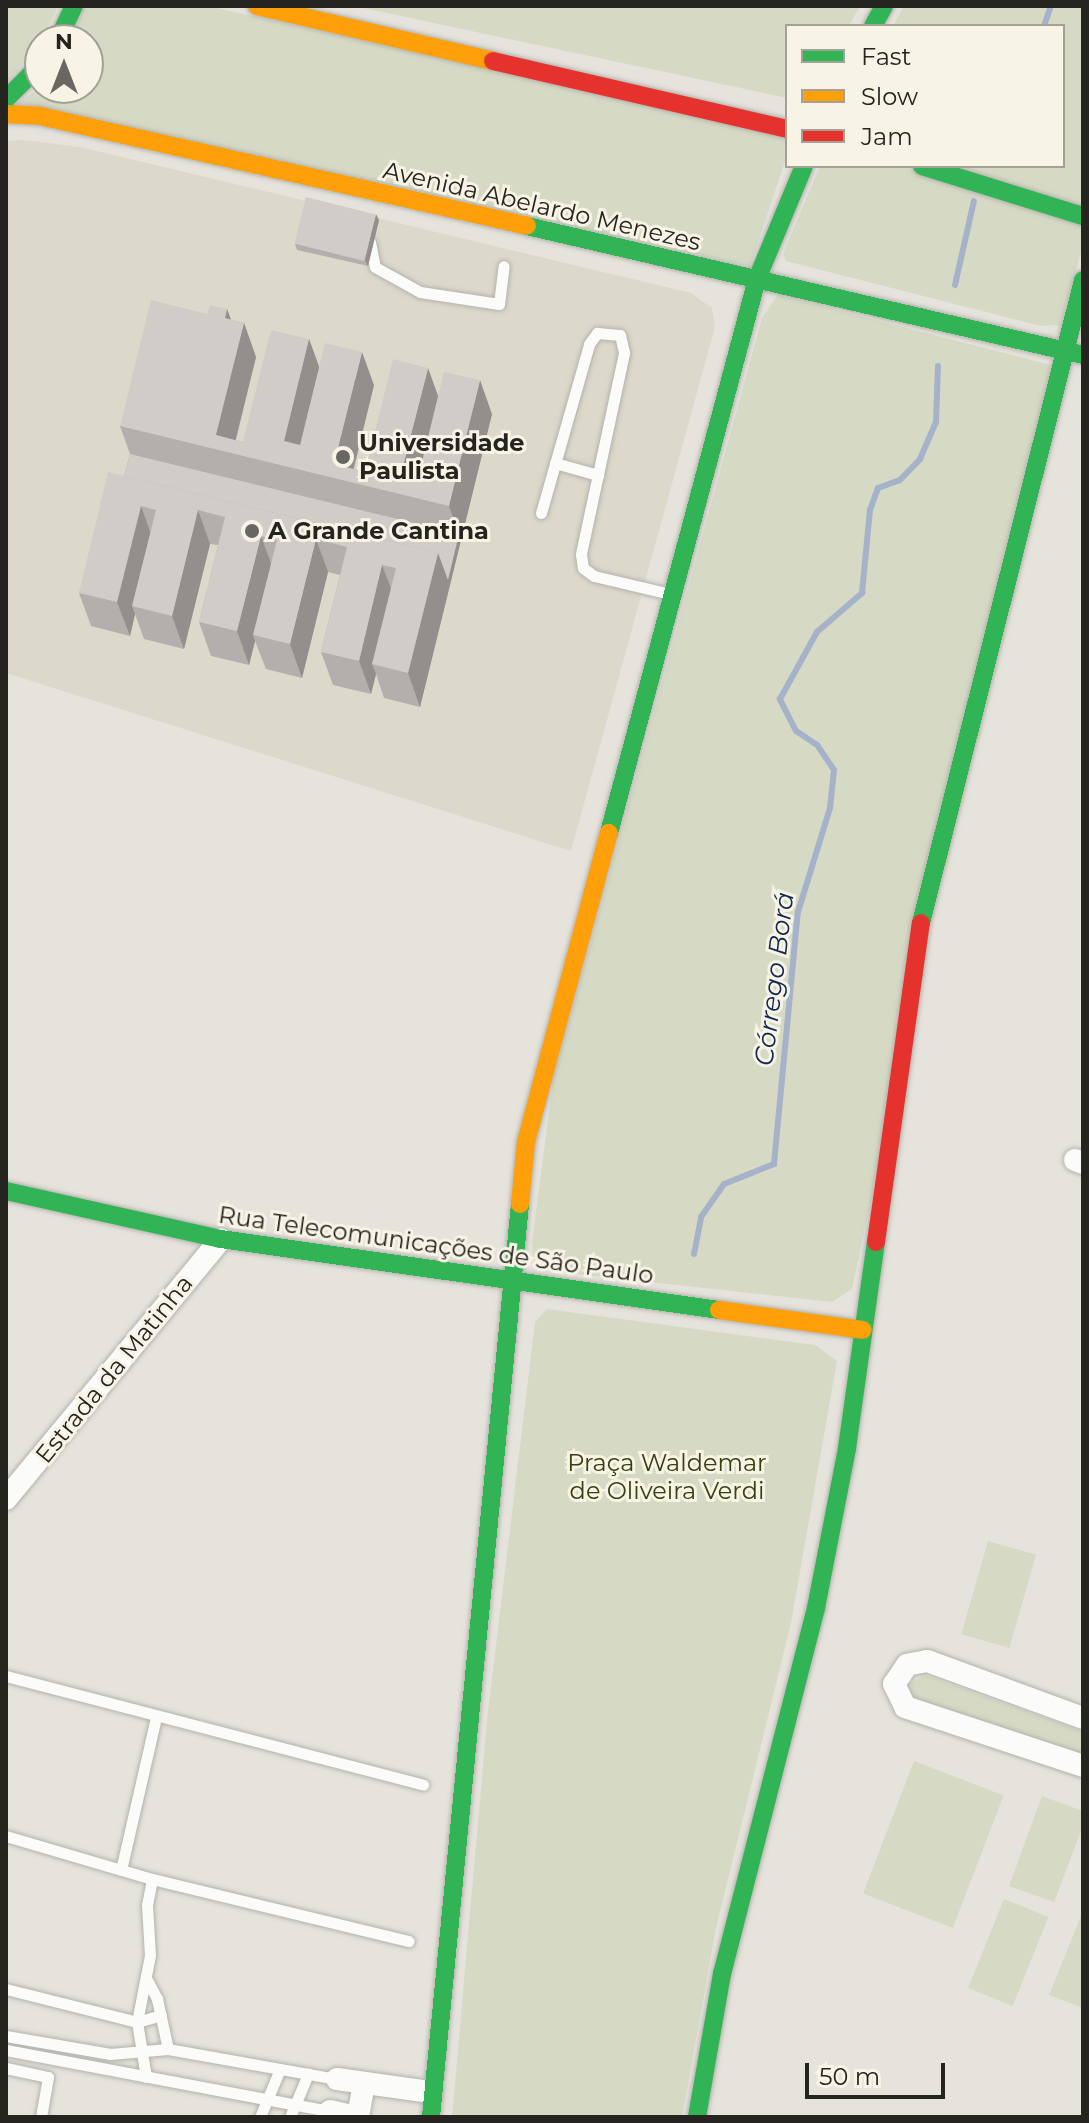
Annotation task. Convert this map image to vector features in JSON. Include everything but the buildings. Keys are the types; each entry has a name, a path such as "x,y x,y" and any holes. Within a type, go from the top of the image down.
{"main road":[{"path":"257,6 785,129"},
{"path":"874,24 884,6"},
{"path":"6,99 24,81"},
{"name":"Avenida Abelardo Menezes","path":"6,114 40,116 378,197 757,279 1074,353"},
{"path":"431,2117 431,2092 526,1142 537,1089 757,279 803,168"},
{"path":"928,168 1083,216"},
{"path":"697,2117 726,1959 816,1608 847,1448 918,936 1074,353 1083,280"},
{"name":"Rua Telecomunicações de São Paulo","path":"6,1191 221,1239 863,1330"}],"street":[{"name":"Estrada da Matinha","path":"6,1499 221,1239"},
{"path":"1083,1718 927,1661 907,1665 894,1684 905,1707 1083,1766"},
{"path":"337,2079 431,2092"},
{"path":"330,2111 357,2117 364,2084"}],"lane":[{"path":"370,229 369,254 375,267 420,292 499,304 504,266"},
{"path":"541,513 589,344 597,333 608,331 620,335 624,353 581,554 583,568 594,576 673,594"},
{"path":"555,463 598,475"},
{"path":"6,1676 423,1785"},
{"path":"121,1870 156,1717"},
{"path":"6,1836 152,1879 409,1941"},
{"path":"146,2077 137,2022 146,1978 152,1879"},
{"path":"146,1978 161,2015 168,2049"},
{"path":"6,1989 137,2022 161,2015"},
{"path":"6,2036 110,2054 168,2049 337,2079"},
{"path":"6,2050 330,2111"},
{"path":"6,2068 48,2077 41,2117"},
{"path":"260,2117 270,2100 280,2069"},
{"path":"290,2117 308,2074"}],"shaded area":[{"name":"Universidade Paulista","path":"24,140 80,147 691,293 712,308 715,327 571,851 6,673 6,141"}],"green space":[{"path":"6,6 58,6 49,24 24,24 24,62 6,83"},
{"path":"81,6 208,6 785,135 785,162 750,266 18,103 24,99 24,104 104,104 104,24 73,24"},
{"path":"354,6 860,6 850,24 785,24 785,98"},
{"path":"904,6 1083,6 1083,246 1060,325 1041,326 786,261 783,254 819,168 1065,168 1065,24 894,24"},
{"path":"778,295 1051,365 852,1289 832,1302 557,1272 533,1259 532,1243 553,1081 762,318"},
{"name":"Praça Waldemar de Oliveira Verdi","path":"547,1309 815,1345 837,1361 791,1623 716,1928 682,2117 452,2117 487,1720 535,1322"},
{"path":"988,1541 1036,1555 1009,1648 961,1634"},
{"path":"925,1675 1083,1732 1083,1757 911,1702 909,1684"},
{"path":"914,1761 1004,1795 953,1928 863,1894"},
{"path":"1042,1796 1083,1811 1083,1826 1054,1902 1009,1886"},
{"path":"1004,1899 1049,1917 1013,2006 968,1988"},
{"path":"1083,1911 1083,2008 1049,1995"}],"waterway":[{"name":"Córrego Borá","path":"1045,24 1051,6"},
{"name":"Córrego Borá","path":"955,285 974,201"},
{"name":"Córrego Borá","path":"694,1254 701,1217 724,1184 774,1164 798,912 830,808 834,770 817,745 796,731 780,699 817,632 862,593 870,510 878,488 900,480 920,459 936,422 938,366"}],"traffic: fast":[{"path":"66,24 74,6"},
{"path":"874,24 884,6"},
{"path":"6,99 24,81"},
{"path":"609,833 757,279 803,168"},
{"path":"928,168 1083,216"},
{"path":"527,226 1083,355"},
{"path":"921,923 1083,280"},
{"path":"6,1191 221,1239 719,1310"},
{"path":"431,2117 520,1204"},
{"path":"697,2117 722,1974 816,1608 847,1448 876,1242"}],"traffic: slow":[{"path":"257,6 493,61"},
{"path":"6,114 40,116 527,226"},
{"path":"520,1204 526,1142 609,833"},
{"path":"719,1310 863,1330"}],"traffic: jam":[{"path":"493,61 785,129"},
{"path":"876,1242 921,923"}],"place":[{"name":"Universidade Paulista","path":"343,457"},
{"name":"A Grande Cantina","path":"252,531"}]}
